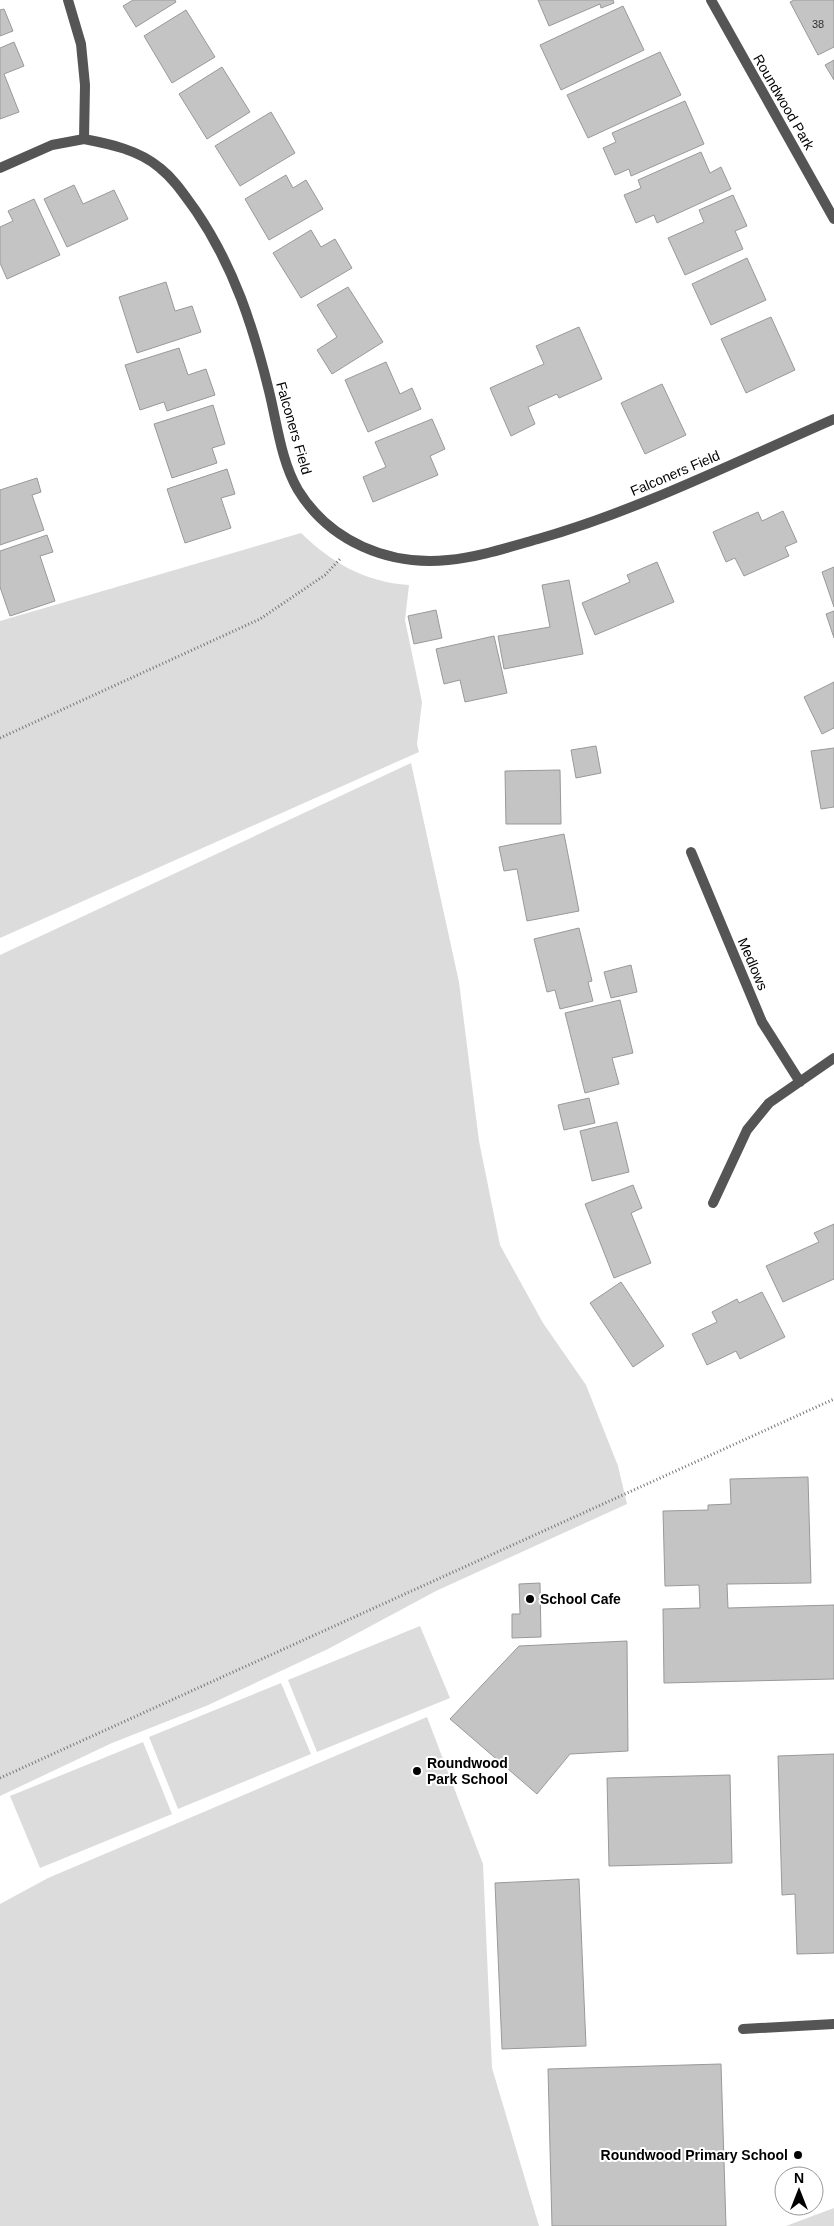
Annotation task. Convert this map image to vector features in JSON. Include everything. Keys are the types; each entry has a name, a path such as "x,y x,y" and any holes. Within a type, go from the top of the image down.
{"street":[{"path":"68,0 81,44 86,85 84,139"},
{"name":"Roundwood Park","path":"711,0 834,218"},
{"name":"Falconers Field","path":"0,168 52,145 84,139 111,145 137,154 159,167 180,188 207,228 230,268 256,337 287,462 297,488 311,507 330,525 354,542 399,560 449,560 500,550 589,523 834,419"},
{"name":"Medlows","path":"691,852 762,1022 800,1082"},
{"path":"713,1203 747,1130 769,1103 834,1058"},
{"path":"743,2030 834,2024"}],"path":[{"path":"0,738 260,619 325,575 354,542"},
{"path":"0,1778 834,1399"}],"shaded area":[{"path":"301,533 337,562 350,569 378,580 409,585 405,620 422,702 417,744 419,752 0,938 0,621"},
{"path":"411,763 459,982 479,1141 500,1245 543,1323 586,1385 618,1466 627,1504 436,1591 328,1649 206,1706 112,1743 0,1796 0,955"},
{"path":"420,1626 450,1698 317,1752 288,1680"},
{"path":"281,1683 311,1754 178,1809 149,1737"},
{"path":"427,1717 483,1864 492,2068 539,2226 0,2226 0,1904 48,1878"},
{"path":"143,1742 172,1814 40,1868 10,1796"},
{"path":"834,2208 834,2226 786,2226 813,2216 824,2216 824,2212"}],"building":[{"path":"133,0 175,0 176,2 136,27 123,6"},
{"path":"538,0 613,0 614,3 601,8 600,4 549,26"},
{"path":"794,0 834,0 834,47 818,55 790,2"},
{"path":"623,6 644,50 561,90 540,45"},
{"path":"4,9 13,31 0,36 0,10"},
{"path":"186,10 215,57 172,83 144,36"},
{"path":"14,42 24,66 4,74 19,112 0,119 0,48"},
{"path":"660,52 681,95 588,138 567,95"},
{"path":"834,60 834,80 825,65"},
{"path":"222,67 250,112 207,139 179,94"},
{"path":"685,101 704,144 631,176 629,169 615,175 603,148 616,142 612,133"},
{"path":"271,112 295,153 240,186 215,146"},
{"path":"701,152 710,173 721,167 731,189 657,223 654,215 636,223 624,195 641,188 638,180"},
{"path":"286,175 293,188 306,180 323,209 269,240 245,199"},
{"path":"74,185 83,204 114,190 128,219 67,247 44,199"},
{"path":"733,195 747,226 735,231 743,249 685,275 668,238 704,222 699,210"},
{"path":"34,199 60,255 7,279 0,263 0,227 13,221 8,211"},
{"path":"311,230 321,247 335,239 352,268 301,298 273,253"},
{"path":"747,258 766,300 711,325 692,284"},
{"path":"166,282 175,311 192,306 201,332 137,353 119,297"},
{"path":"348,287 383,342 332,374 317,350 337,337 317,305"},
{"path":"771,317 795,370 746,393 721,339"},
{"path":"579,327 602,379 559,398 557,394 528,407 535,424 511,436 490,388 544,364 536,346"},
{"path":"179,348 188,375 206,369 215,395 167,411 164,402 140,410 125,365"},
{"path":"386,362 400,394 412,388 421,409 368,432 345,380"},
{"path":"662,384 686,435 645,454 621,403"},
{"path":"213,405 225,444 212,448 217,463 172,478 154,424"},
{"path":"432,419 445,449 430,456 438,475 373,502 363,477 386,467 375,442"},
{"path":"227,469 235,494 221,498 231,528 185,543 167,489"},
{"path":"37,478 41,492 32,495 44,530 0,545 0,490"},
{"path":"783,511 797,542 785,547 789,556 744,576 735,558 726,562 713,532 758,512 762,521"},
{"path":"47,535 53,552 40,556 55,601 10,616 0,587 0,551"},
{"path":"657,562 674,602 595,635 582,603 630,582 627,575"},
{"path":"834,567 834,607 822,572"},
{"path":"569,580 583,654 504,669 498,636 550,627 542,585"},
{"path":"436,610 442,638 414,644 408,616"},
{"path":"834,611 834,638 826,614"},
{"path":"494,636 507,693 465,702 460,680 444,684 436,649"},
{"path":"834,682 834,728 822,734 804,697"},
{"path":"596,746 601,773 576,778 571,750"},
{"path":"834,748 834,807 821,809 811,751"},
{"path":"560,770 561,824 506,824 505,771"},
{"path":"564,834 579,911 527,921 517,869 504,871 499,847"},
{"path":"579,928 592,981 588,982 593,1001 560,1009 555,990 547,992 534,939"},
{"path":"631,965 637,992 611,998 604,972"},
{"path":"620,1000 633,1053 612,1058 619,1084 585,1093 565,1013"},
{"path":"589,1098 595,1123 564,1130 558,1105"},
{"path":"617,1122 629,1172 592,1181 580,1131"},
{"path":"633,1185 642,1208 631,1213 651,1263 614,1278 585,1204"},
{"path":"834,1224 834,1279 783,1302 766,1266 819,1242 814,1233"},
{"path":"621,1282 664,1346 633,1367 590,1303"},
{"path":"762,1292 785,1337 740,1359 736,1351 707,1365 692,1334 717,1322 712,1312 737,1299 739,1303"},
{"path":"808,1477 811,1583 727,1584 728,1608 834,1605 834,1679 664,1683 663,1609 700,1608 699,1585 665,1586 663,1511 708,1510 708,1505 731,1504 730,1479"},
{"name":"School Cafe","path":"540,1583 541,1637 512,1638 512,1614 520,1614 519,1584"},
{"path":"627,1641 628,1751 570,1754 537,1794 450,1719 519,1646"},
{"path":"834,1754 834,1953 797,1954 795,1894 782,1895 778,1756"},
{"path":"730,1775 732,1863 609,1866 607,1778"},
{"path":"579,1879 586,2046 502,2049 495,1883"},
{"path":"721,2064 726,2226 552,2226 548,2069"}],"place":[{"name":"School Cafe","path":"530,1599"},
{"name":"Roundwood Park School","path":"417,1771"},
{"name":"Roundwood Primary School","path":"798,2155"}]}
